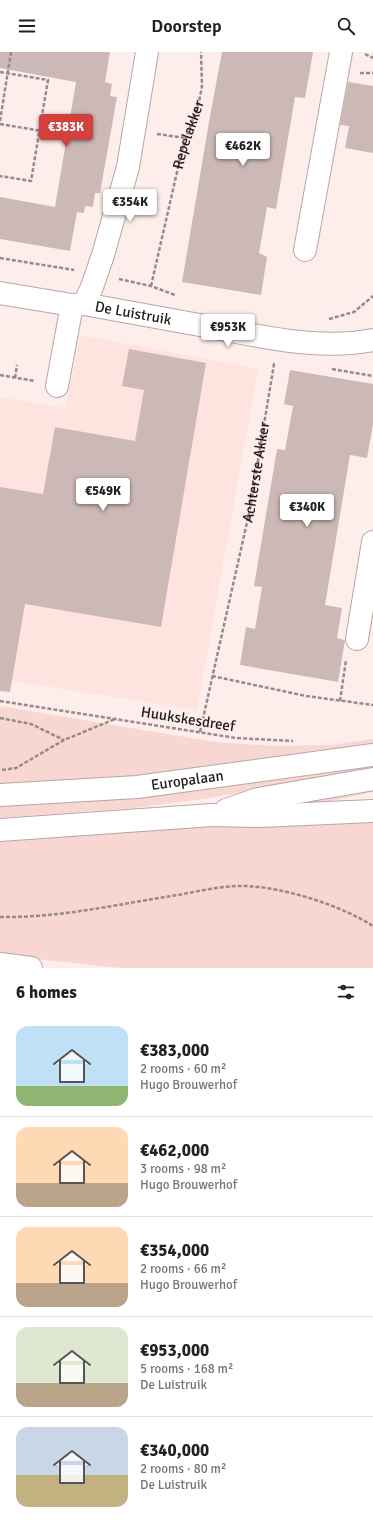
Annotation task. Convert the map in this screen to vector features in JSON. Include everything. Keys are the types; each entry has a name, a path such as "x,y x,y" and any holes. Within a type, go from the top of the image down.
{"street":[{"path":"57,386 78,305 97,274 128,168 147,52"},
{"path":"305,250 341,52"},
{"name":"De Luistruik","path":"0,293 281,340 327,343 359,343 373,340"},
{"path":"357,639 373,542"},
{"name":"Europalaan","path":"0,795 137,787 373,754"},
{"path":"212,815 258,799 373,779"},
{"path":"0,830 212,815 260,816 373,811"},
{"path":"0,964 31,968"}],"path":[{"path":"11,52 0,122 54,133"},
{"name":"Repelakker","path":"150,286 171,191 186,138 199,102 202,86 201,52"},
{"path":"362,52 373,58"},
{"path":"0,72 48,80 31,181 0,176"},
{"path":"134,130 186,138"},
{"path":"0,258 97,274 150,286 181,297"},
{"path":"329,319 354,312 373,296"},
{"name":"Achterste Akker","path":"200,732 250,509 274,364 280,363"},
{"path":"15,378 17,365"},
{"path":"329,368 373,376"},
{"path":"0,375 57,386"},
{"path":"340,701 348,646 357,639"},
{"path":"212,676 306,696 373,705"},
{"name":"Huukskesdreef","path":"0,701 236,738 294,741"},
{"path":"0,718 31,724 64,740"},
{"path":"0,770 16,768 64,740 115,719"},
{"path":"0,917 20,918 62,913 216,889 245,886 290,893 339,909 373,926"}],"shaded area":[{"path":"81,335 258,369 197,710 0,679 0,397 65,408"},
{"path":"0,706 215,742 276,746 331,745 373,739 373,746 192,774 0,788"},
{"path":"373,758 373,769 209,798 134,808 0,818 0,800"},
{"path":"373,783 373,792 322,803 269,809"},
{"path":"373,816 373,968 120,968 0,955 0,841"}],"building":[{"path":"0,52 110,52 105,82 112,84 110,96 117,97 100,193 95,193 93,207 85,206 84,213 77,212 70,251 0,239 0,197 55,207 76,82 0,68"},
{"path":"222,52 313,52 305,98 295,97 276,209 267,207 259,253 267,257 261,295 182,282"},
{"path":"348,82 373,86 373,153 345,148 349,126 340,125"},
{"path":"129,349 206,363 161,627 25,604 10,692 0,691 0,487 43,494 55,427 135,441 144,390 122,386"},
{"path":"290,370 373,384 373,424 367,458 350,455 325,605 342,608 337,638 345,640 338,682 240,665 246,627 255,629 262,587 254,586 277,449 285,450 293,406 284,404"}]}
